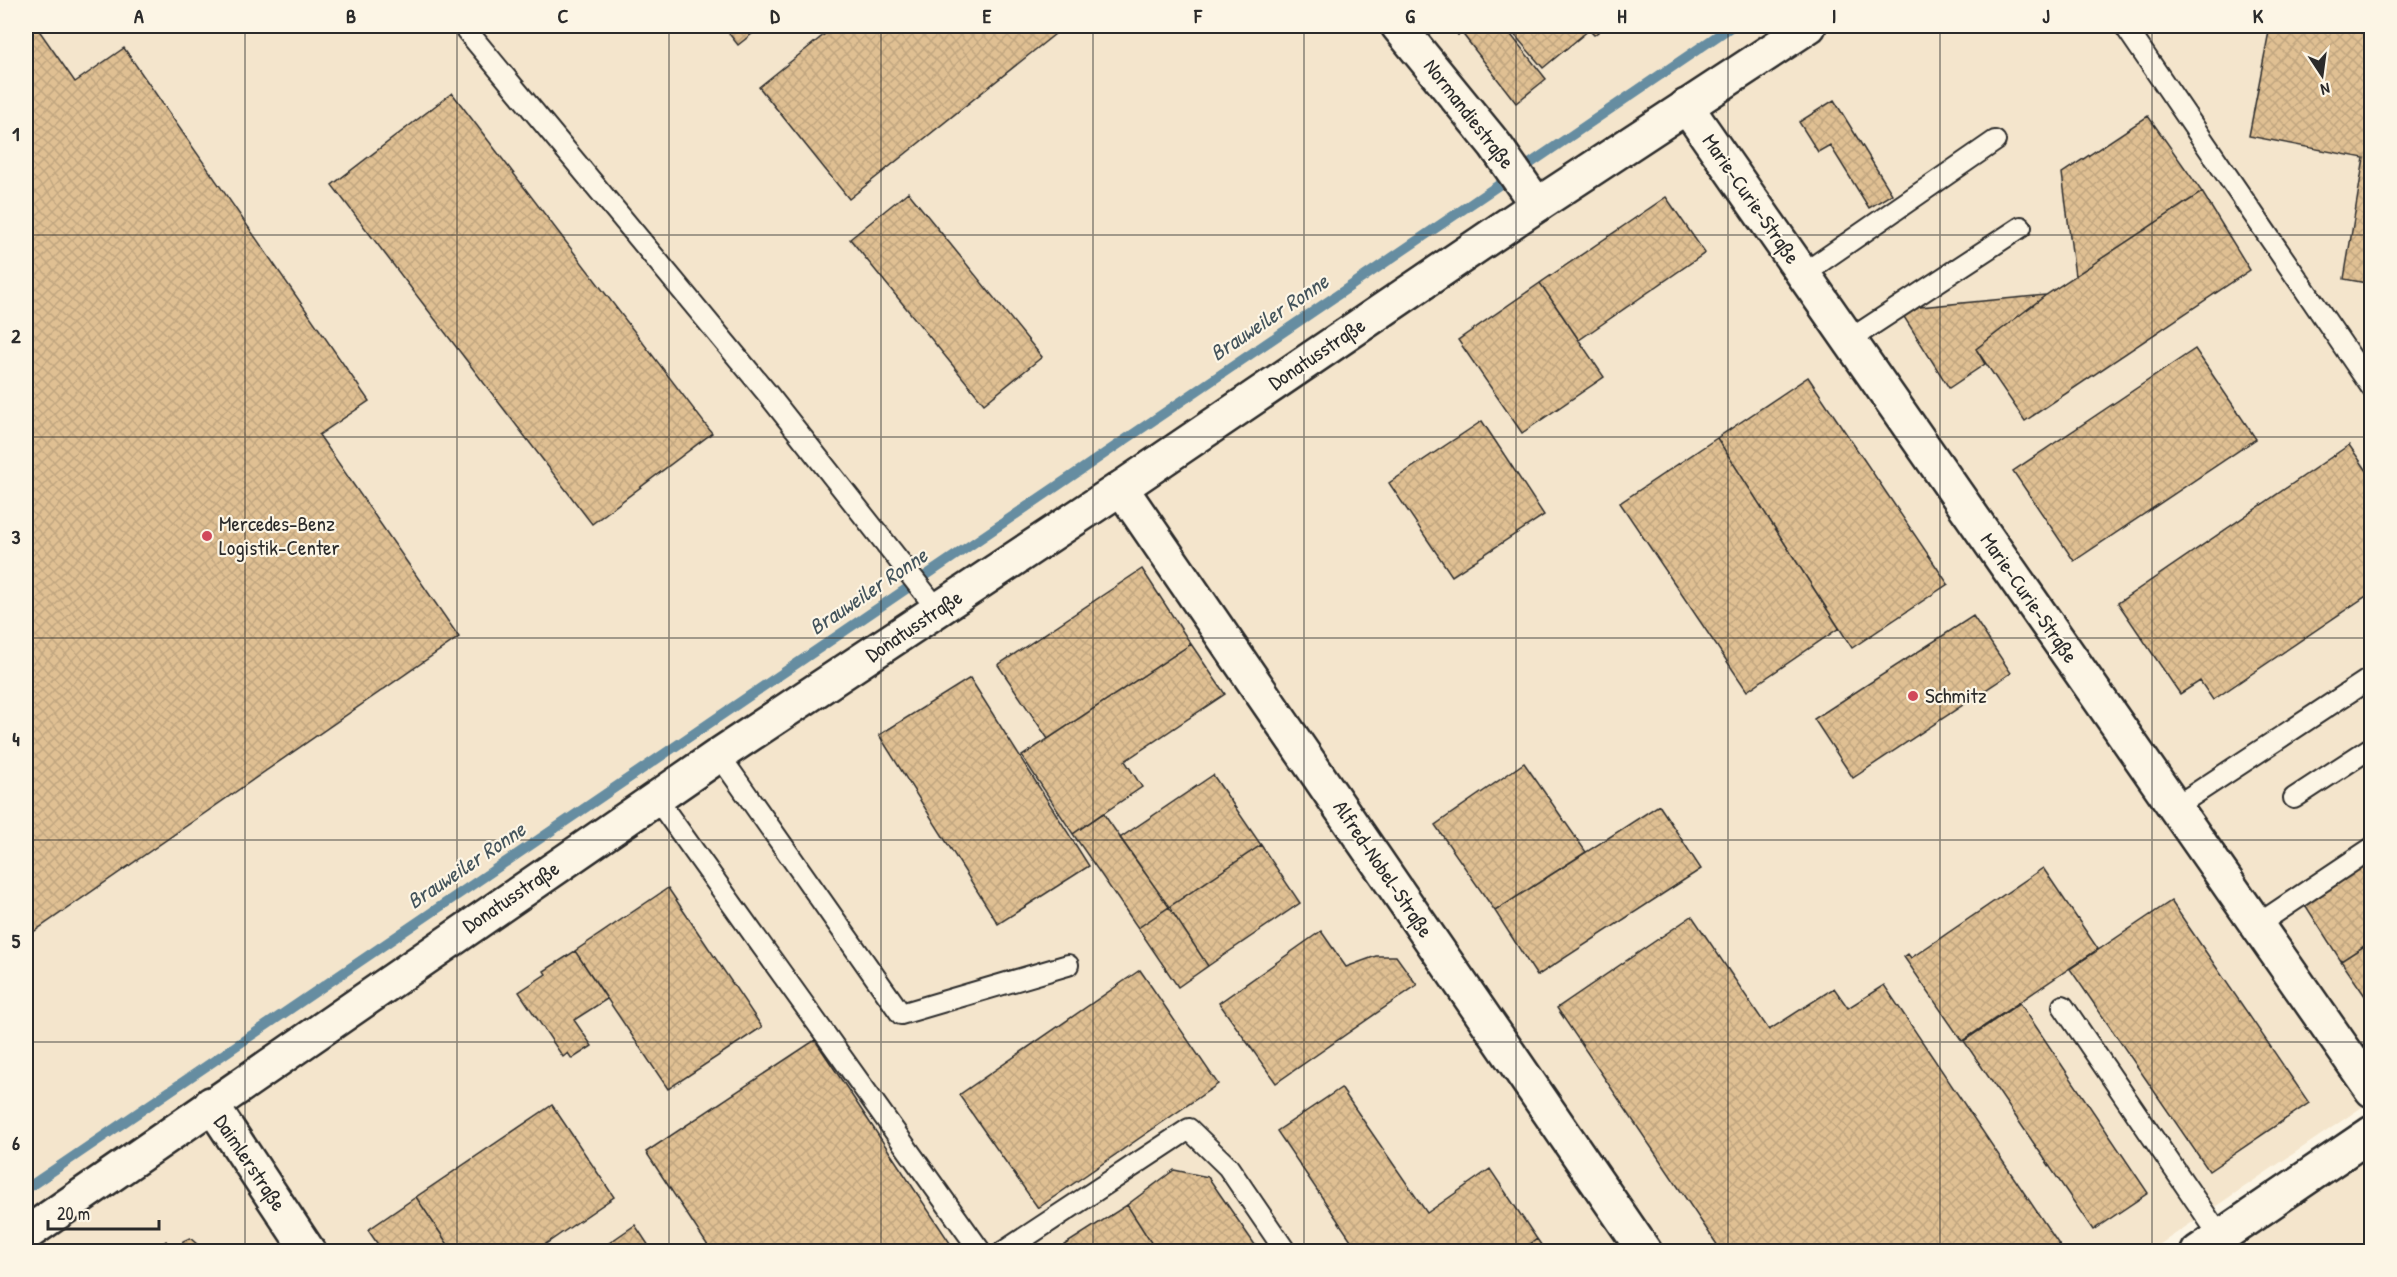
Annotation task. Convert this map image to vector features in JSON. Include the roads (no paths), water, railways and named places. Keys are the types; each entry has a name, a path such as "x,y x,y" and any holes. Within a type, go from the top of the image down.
{"street":[{"name":"Normandiestraße","path":"1398,26 1495,145 1533,198"},
{"name":"Donatusstraße","path":"26,1234 719,755 932,604 1121,488 1533,198 1686,106 1809,26"},
{"name":"Marie-Curie-Straße","path":"1686,106 2372,1090"},
{"name":"Alfred-Nobel-Straße","path":"1121,488 1645,1251"},
{"name":"Daimlerstraße","path":"211,1104 309,1251"},
{"path":"2209,1244 2372,1133"}],"lane":[{"path":"463,26 767,393 932,604"},
{"path":"2125,26 2372,388"},
{"path":"1803,274 1995,141"},
{"path":"1849,340 2021,227"},
{"path":"2175,807 2372,677"},
{"path":"2294,798 2372,747"},
{"path":"719,755 901,1014 1068,965"},
{"path":"656,798 981,1251"},
{"path":"2257,925 2372,848"},
{"path":"2063,1006 2209,1244"},
{"path":"1003,1251 1189,1129 1228,1167 1286,1251"}],"waterway":[{"name":"Brauweiler Ronne","path":"26,1189 1732,26"}],"place":[{"name":"Mercedes-Benz Logistik-Center","path":"207,536"},
{"name":"Schmitz","path":"1913,696"}]}
